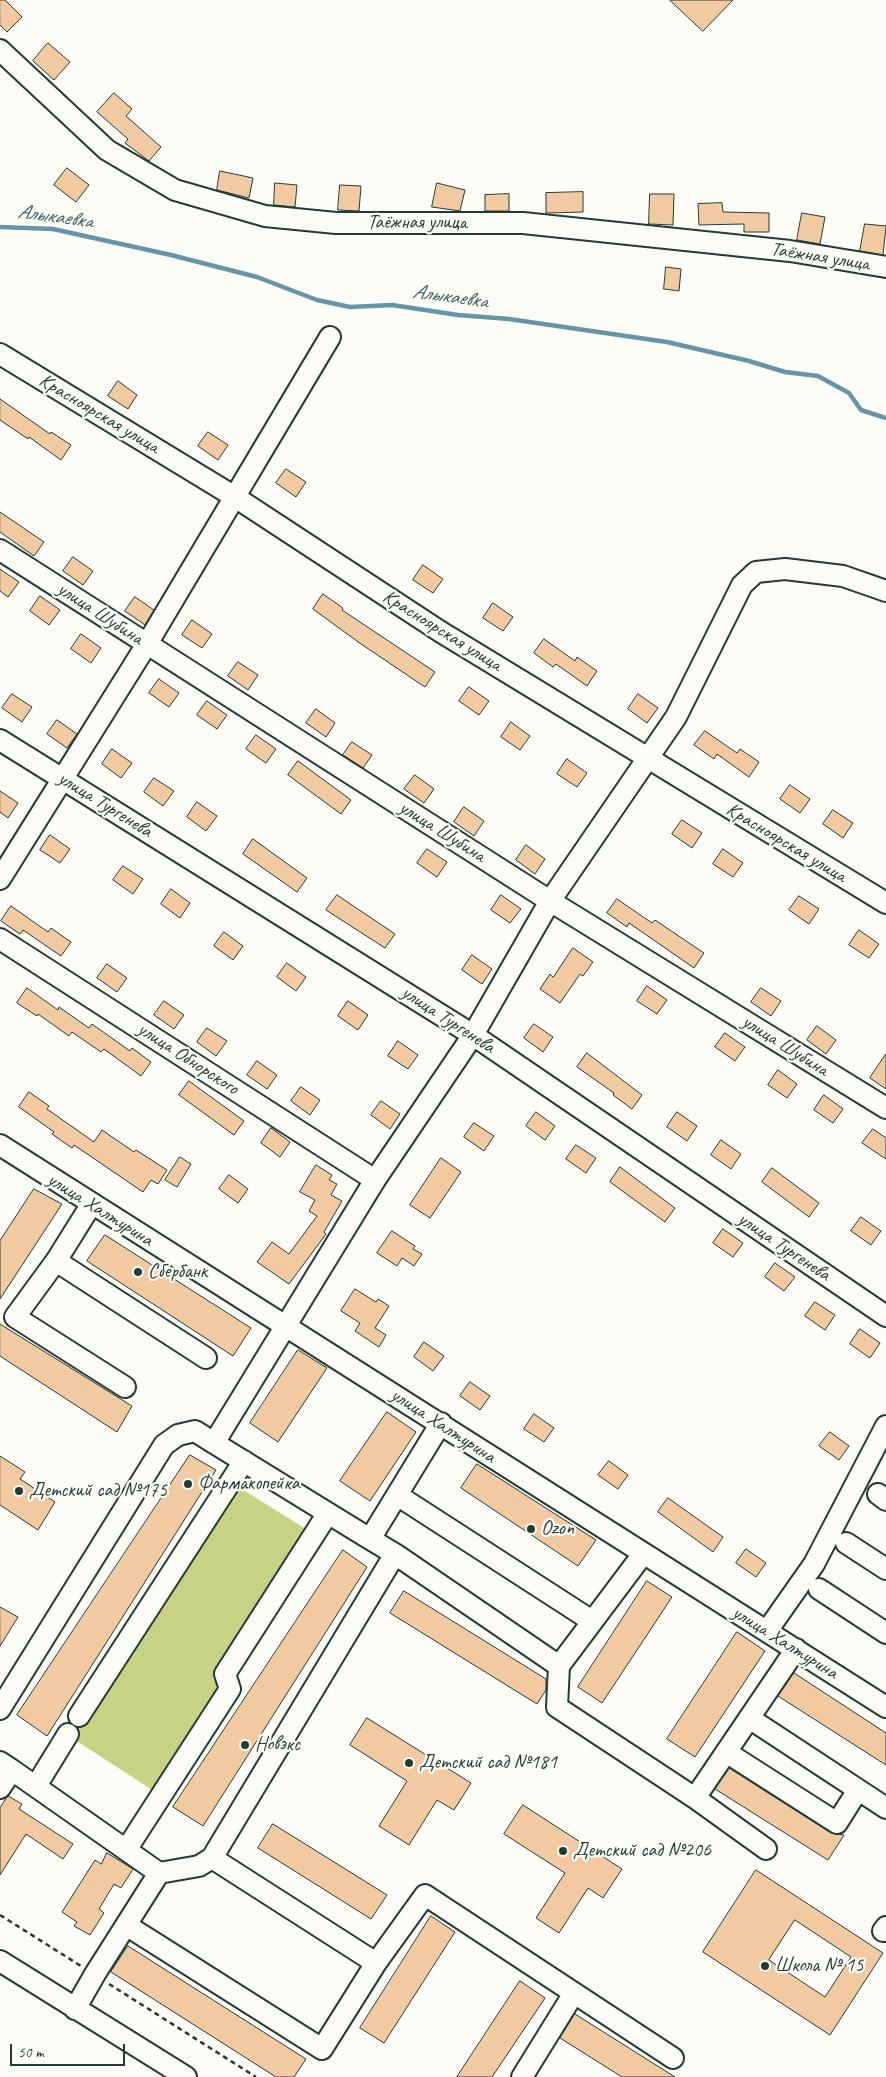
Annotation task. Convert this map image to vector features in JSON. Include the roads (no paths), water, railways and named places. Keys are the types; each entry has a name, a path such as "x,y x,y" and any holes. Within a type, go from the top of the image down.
{"street":[{"name":"Таёжная улица","path":"0,50 107,150 175,190 265,216 336,223 523,223 790,250 886,267"},
{"path":"0,879 147,644 330,337"},
{"name":"Красноярская улица","path":"0,354 235,497 441,632 886,903"},
{"name":"улица Шубина","path":"0,550 550,901 886,1108"},
{"path":"214,1443 375,1180 472,1035 550,901 676,717 742,585 756,572 785,569 843,576 886,591"},
{"name":"улица Тургенева","path":"0,740 472,1035 886,1316"},
{"name":"улица Обнорского","path":"0,939 375,1180"},
{"name":"улица Халтурина","path":"0,1145 91,1205 886,1706"},
{"path":"91,1205 56,1261 14,1317 125,1387"},
{"path":"56,1261 206,1358"},
{"path":"370,1539 441,1424"},
{"path":"767,1631 814,1564 886,1426"},
{"path":"0,1709 164,1445 178,1435 195,1431 395,1554 559,1666"},
{"path":"79,1716 244,1461"},
{"path":"397,1495 592,1621"},
{"path":"126,1850 230,1689 225,1674 328,1513"},
{"path":"846,1543 886,1569"},
{"path":"0,1788 6,1766 160,1873 199,1866 212,1858 395,1554"},
{"path":"643,1554 559,1666 557,1707 695,1798 766,1849"},
{"path":"819,1589 886,1633"},
{"path":"695,1798 796,1649"},
{"path":"749,1718 886,1808"},
{"path":"36,1786 68,1734"},
{"path":"726,1752 837,1823 858,1790"},
{"path":"212,1858 376,1963"},
{"path":"75,2009 95,1974 160,1873"},
{"path":"126,1925 322,2049 376,1963 426,1894 673,2058"},
{"path":"0,1961 186,2077"},
{"path":"522,2077 574,1993"}],"waterway":[{"name":"Алыкаевка","path":"0,227 53,229 171,255 257,277 317,300 350,307 392,305 458,315 509,319 667,342 749,361 785,372 818,376 849,393 861,410 886,418"}],"place":[{"name":"Сбербанк","path":"138,1272"},
{"name":"Фармакопейка","path":"188,1484"},
{"name":"Детский сад №175","path":"19,1491"},
{"name":"Ozon","path":"531,1529"},
{"name":"Новэкс","path":"245,1745"},
{"name":"Детский сад №181","path":"409,1763"},
{"name":"Детский сад №206","path":"563,1851"},
{"name":"Школа № 15","path":"765,1966"}]}
